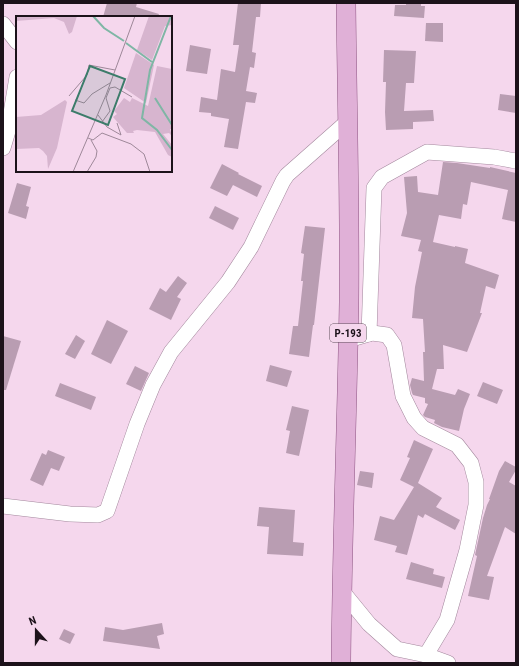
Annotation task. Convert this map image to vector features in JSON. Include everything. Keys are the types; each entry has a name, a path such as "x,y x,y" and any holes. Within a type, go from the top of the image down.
{"main road":[{"name":"Р-193","path":"341,663 349,301 346,3"}],"lane":[{"path":"3,24 16,41"},
{"path":"3,148 8,131 16,83"},
{"path":"3,506 70,514 98,515 107,512 139,418 153,385 171,352 228,282 251,247 282,181 347,122"},
{"path":"369,334 374,188 382,177 427,152 494,157 516,162"},
{"path":"348,340 372,333 387,335 394,345 403,396 414,418 423,428 457,445 471,464 476,482 476,505 467,550 447,620 426,655"},
{"path":"342,591 369,624 397,649 426,655 448,663"}],"building":[{"path":"107,3 137,3 136,7 159,14 158,16 103,16"},
{"path":"238,3 261,3 260,17 256,17 252,52 256,53 254,68 250,67 246,91 257,93 255,103 246,102 238,149 224,147 229,119 211,116 211,113 199,112 201,97 217,100 221,69 235,72 239,45 233,45"},
{"path":"406,3 421,3 421,6 425,6 424,18 394,16 395,5 406,5"},
{"path":"426,23 443,23 443,42 425,41"},
{"path":"190,45 211,49 207,74 186,71"},
{"path":"384,50 416,51 414,83 406,83 404,111 433,110 434,121 413,122 413,129 386,130 386,82 383,82"},
{"path":"500,94 516,96 516,113 498,110"},
{"path":"443,162 490,167 516,173 516,222 502,219 508,190 471,182 467,205 463,204 461,219 439,215 433,242 468,249 465,263 499,275 495,289 486,286 480,313 482,313 467,352 443,345 444,369 437,369 432,389 455,395 458,389 470,394 464,409 459,431 442,427 434,423 435,420 425,417 423,415 428,404 425,403 425,398 413,395 412,393 410,385 412,378 424,381 423,352 425,352 423,319 412,318 415,287 422,252 418,251 421,240 401,236 407,213 404,177 417,176 418,192 438,195"},
{"path":"222,164 262,186 257,197 233,185 227,196 210,188"},
{"path":"17,183 31,187 26,206 29,207 26,219 8,213"},
{"path":"215,206 239,218 233,230 209,218"},
{"path":"305,226 325,228 309,357 289,354 293,326 298,326 303,281 301,281 304,254 301,253"},
{"path":"178,276 187,283 177,297 181,299 171,320 149,309 160,288 166,292"},
{"path":"107,320 128,331 111,364 91,354"},
{"path":"76,335 85,341 75,359 65,354"},
{"path":"3,336 21,341 6,390 3,390"},
{"path":"270,365 292,371 287,387 266,381"},
{"path":"135,366 149,373 141,391 126,384"},
{"path":"483,382 503,390 497,404 477,396"},
{"path":"60,383 96,397 91,410 55,396"},
{"path":"292,406 309,410 299,456 286,453 290,431 286,430"},
{"path":"414,440 433,449 418,483 442,498 436,507 460,520 455,530 425,514 423,518 418,515 407,555 395,552 397,546 374,540 380,516 394,520 414,487 400,480 410,458 407,457"},
{"path":"48,450 65,457 59,471 51,468 43,486 30,480 42,453 46,455"},
{"path":"505,461 516,467 516,470 509,482 516,486 516,534 505,527 487,576 494,577 489,600 468,596 477,556 475,555 483,518 499,471"},
{"path":"360,471 374,473 372,488 357,485"},
{"path":"259,507 295,510 293,542 304,543 303,556 267,554 269,527 257,526"},
{"path":"411,562 434,569 433,574 445,577 442,588 406,579"},
{"path":"162,623 164,634 157,636 160,649 103,641 105,627 123,630"},
{"path":"64,629 75,634 70,644 59,639"}]}
